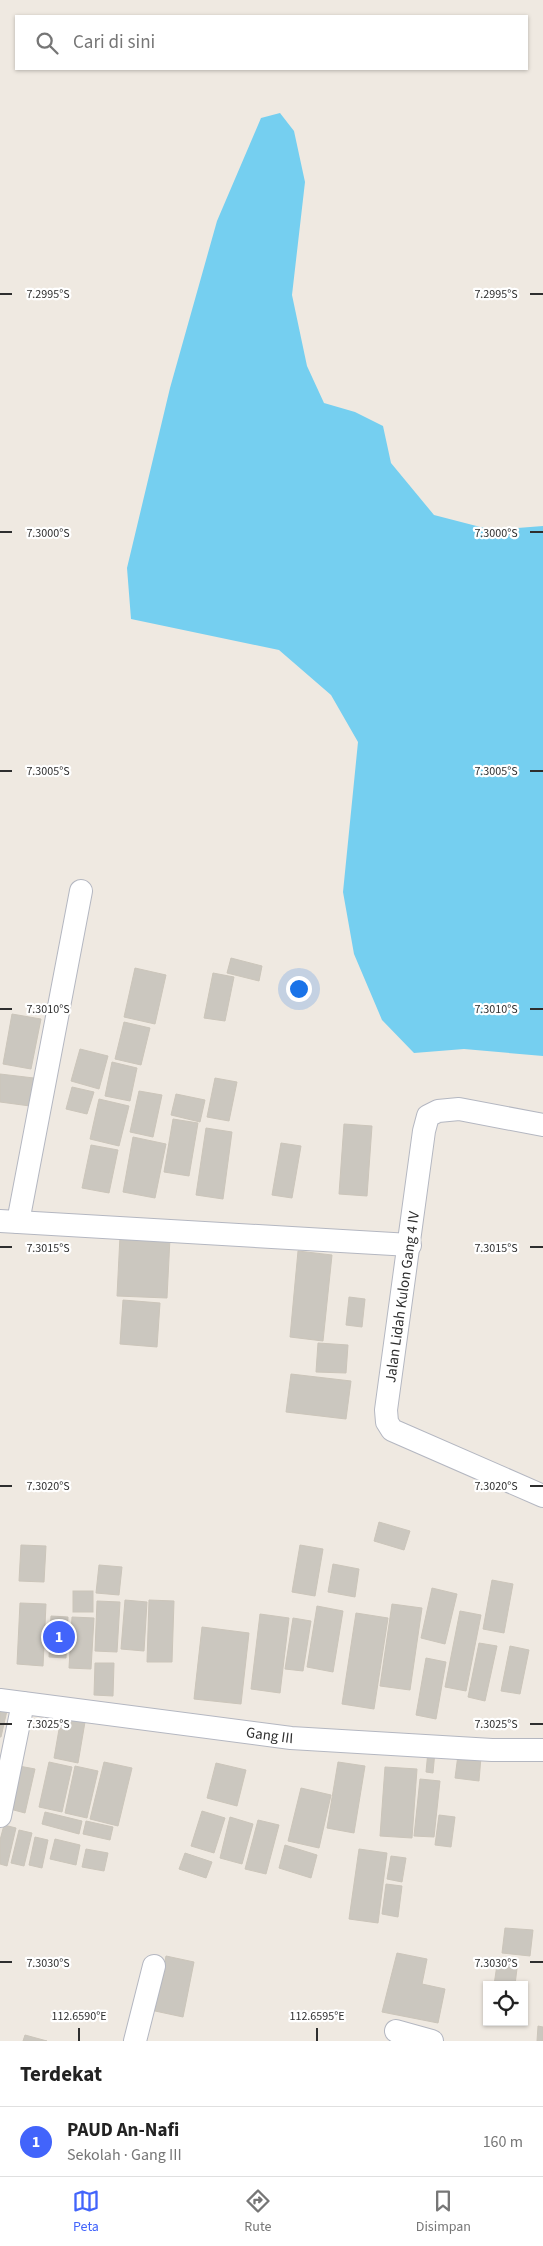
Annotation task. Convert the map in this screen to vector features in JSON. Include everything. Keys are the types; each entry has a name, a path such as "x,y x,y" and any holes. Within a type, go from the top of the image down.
{"street":[{"path":"81,891 9,1221 410,1244"},
{"name":"Jalan Lidah Kulon Gang 4 IV","path":"543,1125 459,1109 438,1110 428,1116 424,1131 386,1410 387,1422 392,1430 543,1496"},
{"name":"Gang III","path":"0,1700 291,1738 492,1750 543,1750"},
{"path":"0,1816 23,1703"},
{"path":"135,2041 154,1966"},
{"path":"396,2032 432,2041"}],"water":[{"path":"280,113 294,131 305,182 292,295 307,366 324,403 355,412 383,426 391,463 434,515 492,530 543,526 543,1056 464,1049 414,1053 382,1020 354,954 343,892 358,742 331,695 279,650 131,619 127,568 170,388 217,221 261,118"}],"building":[{"path":"231,958 262,966 259,981 227,973"},
{"path":"135,968 166,975 155,1024 124,1017"},
{"path":"213,973 234,977 225,1021 204,1018"},
{"path":"12,1014 41,1019 31,1069 3,1064"},
{"path":"124,1022 150,1028 141,1065 115,1059"},
{"path":"80,1049 108,1056 99,1089 71,1081"},
{"path":"112,1062 137,1068 130,1101 105,1096"},
{"path":"0,1074 34,1078 30,1106 0,1102"},
{"path":"215,1078 237,1082 229,1121 207,1117"},
{"path":"72,1087 94,1092 87,1114 66,1109"},
{"path":"139,1091 162,1095 153,1137 130,1132"},
{"path":"176,1094 205,1100 200,1122 171,1115"},
{"path":"99,1099 129,1106 119,1146 90,1139"},
{"path":"173,1119 198,1123 189,1176 164,1172"},
{"path":"344,1124 372,1126 367,1196 339,1194"},
{"path":"206,1128 232,1132 223,1199 196,1195"},
{"path":"133,1137 166,1144 155,1198 123,1192"},
{"path":"281,1143 301,1146 292,1198 272,1195"},
{"path":"91,1145 118,1150 109,1193 82,1188"},
{"path":"120,1236 170,1238 167,1298 117,1296"},
{"path":"298,1251 332,1255 323,1341 290,1337"},
{"path":"349,1297 365,1299 362,1327 346,1325"},
{"path":"123,1300 160,1303 157,1347 120,1344"},
{"path":"318,1343 348,1345 346,1373 316,1372"},
{"path":"291,1374 351,1381 346,1419 286,1412"},
{"path":"379,1522 410,1531 404,1550 374,1541"},
{"path":"21,1545 46,1546 44,1582 19,1581"},
{"path":"300,1545 323,1549 315,1596 292,1592"},
{"path":"333,1564 359,1569 355,1597 328,1592"},
{"path":"99,1565 122,1567 119,1595 96,1593"},
{"path":"492,1580 513,1584 504,1633 483,1629"},
{"path":"432,1588 457,1594 445,1644 421,1638"},
{"path":"73,1591 93,1591 93,1612 73,1612"},
{"path":"125,1600 147,1602 144,1651 121,1649"},
{"path":"149,1600 174,1601 172,1662 147,1662"},
{"path":"97,1601 120,1602 117,1652 95,1651"},
{"path":"20,1603 46,1604 43,1666 17,1664"},
{"path":"392,1604 422,1608 410,1690 380,1686"},
{"path":"317,1606 343,1611 333,1672 307,1667"},
{"path":"460,1611 481,1615 466,1691 445,1687"},
{"path":"356,1613 388,1618 374,1709 342,1704"},
{"path":"260,1614 289,1618 280,1693 251,1689"},
{"path":"51,1616 68,1617 66,1658 49,1657"},
{"path":"72,1617 94,1618 91,1669 69,1668"},
{"path":"293,1618 311,1621 303,1671 285,1669"},
{"path":"202,1627 249,1633 241,1704 194,1699"},
{"path":"479,1643 497,1646 485,1701 468,1697"},
{"path":"510,1646 529,1650 520,1694 501,1691"},
{"path":"426,1658 446,1662 436,1719 416,1715"},
{"path":"95,1663 114,1663 113,1696 94,1695"},
{"path":"0,1704 8,1706 1,1737 0,1737"},
{"path":"61,1718 85,1722 78,1763 54,1758"},
{"path":"428,1751 435,1751 433,1773 426,1772"},
{"path":"458,1755 481,1757 479,1781 455,1778"},
{"path":"49,1762 72,1767 62,1812 39,1807"},
{"path":"104,1762 132,1768 118,1826 90,1819"},
{"path":"338,1762 365,1766 354,1833 327,1828"},
{"path":"216,1763 246,1770 237,1806 207,1798"},
{"path":"19,1766 35,1769 25,1813 10,1809"},
{"path":"75,1766 98,1771 87,1818 65,1813"},
{"path":"385,1767 417,1769 412,1838 380,1836"},
{"path":"420,1779 440,1781 434,1837 414,1836"},
{"path":"301,1788 331,1795 319,1848 288,1841"},
{"path":"202,1811 225,1818 214,1853 191,1846"},
{"path":"45,1812 82,1821 79,1834 42,1824"},
{"path":"439,1815 455,1817 451,1847 435,1845"},
{"path":"230,1817 253,1824 242,1864 220,1858"},
{"path":"258,1820 279,1825 266,1874 245,1869"},
{"path":"86,1821 113,1827 110,1840 83,1834"},
{"path":"4,1825 16,1828 7,1866 0,1864 0,1840"},
{"path":"19,1830 32,1833 24,1866 11,1863"},
{"path":"35,1837 48,1840 42,1868 29,1865"},
{"path":"55,1839 80,1845 76,1865 50,1859"},
{"path":"285,1845 317,1855 311,1878 279,1868"},
{"path":"86,1849 108,1853 104,1871 82,1867"},
{"path":"359,1849 387,1853 378,1923 349,1919"},
{"path":"185,1853 212,1862 206,1878 179,1869"},
{"path":"391,1856 406,1858 402,1882 387,1879"},
{"path":"386,1884 402,1886 398,1917 382,1914"},
{"path":"505,1928 533,1930 530,1956 502,1953"},
{"path":"397,1953 427,1959 422,1984 445,1989 438,2023 382,2012"},
{"path":"166,1956 194,1962 183,2017 155,2011"},
{"path":"498,1958 518,1960 515,1981 495,1981"},
{"path":"538,2026 543,2027 543,2041 537,2041"},
{"path":"25,2035 47,2041 23,2041"}],"place":[{"name":"PAUD An-Nafi","path":"59,1637"}]}
